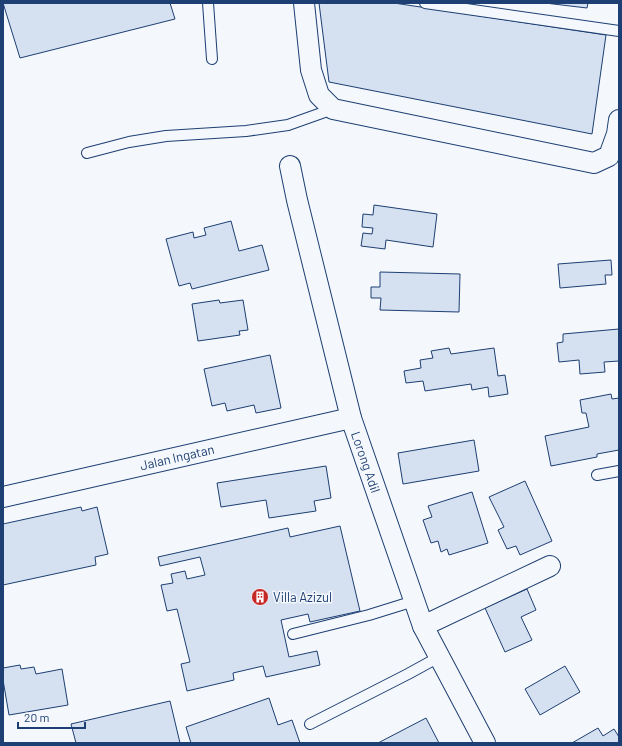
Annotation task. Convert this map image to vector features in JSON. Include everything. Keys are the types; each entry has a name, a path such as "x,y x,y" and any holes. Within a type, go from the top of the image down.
{"street":[{"path":"304,3 311,70 319,95 333,109 594,162 609,156 617,134 619,120"},
{"name":"Lorong Adil","path":"290,166 350,418 423,626 485,743"},
{"name":"Jalan Ingatan","path":"3,497 350,418"},
{"path":"423,626 550,566"}],"lane":[{"path":"208,3 212,59"},
{"path":"425,3 619,31"},
{"path":"87,153 129,142 166,136 246,131 288,125 333,109"},
{"path":"596,475 619,471"},
{"path":"293,634 414,601"},
{"path":"310,724 439,657"}],"building":[{"path":"3,3 170,3 175,19 20,58"},
{"path":"319,3 394,3 606,35 592,134 329,82"},
{"path":"545,3 588,3 587,8"},
{"path":"374,205 437,214 433,247 386,240 385,249 361,246 363,233 372,234 373,228 362,227 363,214 373,215"},
{"path":"231,221 239,251 262,245 269,270 192,289 190,283 179,286 166,239 193,232 194,238 206,235 204,228"},
{"path":"611,260 612,275 605,275 606,284 560,288 558,264"},
{"path":"380,272 460,274 459,312 380,310 381,298 371,298 371,287 380,287"},
{"path":"219,300 220,303 243,300 248,330 239,331 240,335 198,341 192,304"},
{"path":"619,329 619,361 604,362 605,372 580,374 579,360 559,362 557,343 563,342 563,334"},
{"path":"449,348 451,354 494,348 498,376 505,375 508,394 489,397 488,387 472,390 471,384 425,391 423,381 406,383 404,371 421,368 420,360 433,358 431,351"},
{"path":"270,355 281,408 256,413 254,405 227,411 225,403 212,406 204,369"},
{"path":"611,394 612,399 619,398 619,450 597,454 597,457 551,466 545,436 589,427 586,413 582,413 580,400"},
{"path":"474,440 479,471 403,484 398,453"},
{"path":"326,466 331,498 314,501 316,511 269,518 266,500 221,507 217,483"},
{"path":"525,481 552,541 520,555 516,546 507,549 498,530 504,527 489,497"},
{"path":"472,492 488,543 449,555 447,549 441,552 438,541 431,543 423,520 432,517 428,506"},
{"path":"81,507 82,511 97,507 108,554 95,557 96,565 3,585 3,524"},
{"name":"Villa Azizul","path":"340,526 360,611 310,622 308,614 281,620 289,657 317,651 320,665 266,677 263,666 233,673 234,680 187,691 181,664 190,662 177,609 167,611 161,585 173,583 171,574 185,571 187,579 205,575 200,557 160,566 158,557 288,528 290,537"},
{"path":"527,589 536,610 521,617 532,640 505,652 485,608"},
{"path":"20,665 21,669 34,667 36,674 62,669 68,705 9,715 3,680 3,668"},
{"path":"565,666 580,692 540,715 525,689"},
{"path":"269,698 278,725 292,720 300,743 191,743 186,727"},
{"path":"170,701 180,743 76,743 71,724"},
{"path":"426,718 439,743 378,743"},
{"path":"598,728 603,736 614,729 619,737 619,743 572,743"}],"place":[{"name":"Villa Azizul","path":"260,597"}]}
